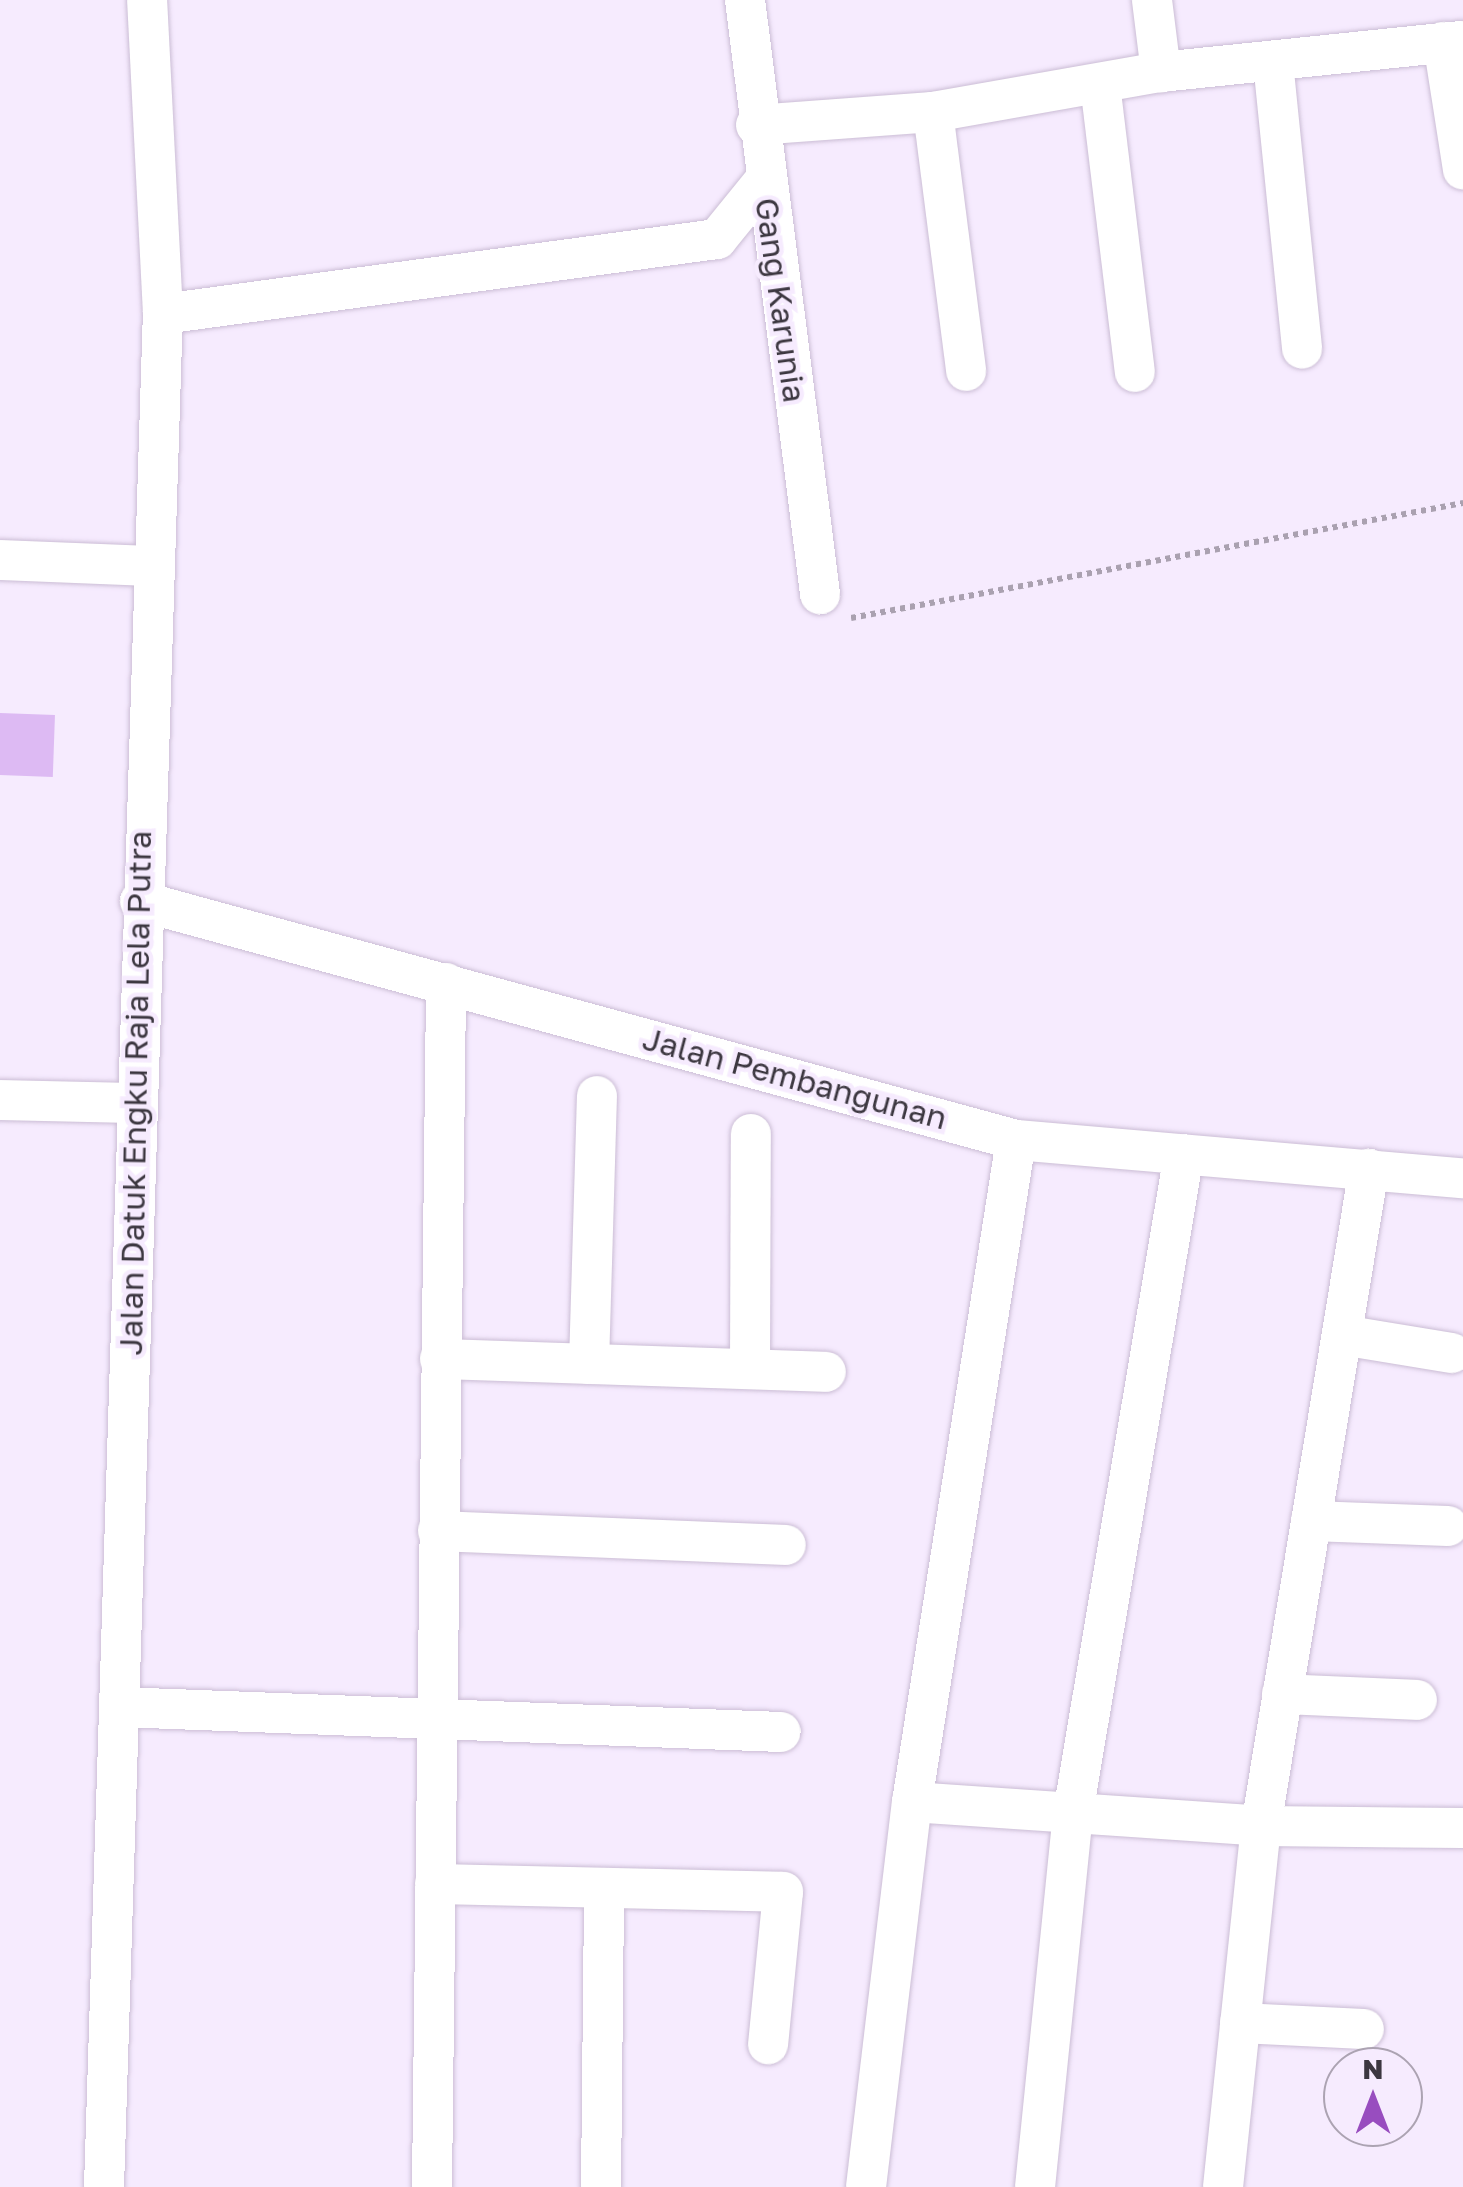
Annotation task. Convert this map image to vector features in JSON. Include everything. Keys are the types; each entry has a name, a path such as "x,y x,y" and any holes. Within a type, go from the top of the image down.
{"street":[{"name":"Jalan Datuk Engku Raja Lela Putra","path":"104,2187 149,566 163,314 147,0"},
{"path":"1152,0 1161,72"},
{"name":"Gang Karunia","path":"745,3 756,125 820,594"},
{"path":"756,125 933,112 1161,72 1453,42 1463,169"},
{"path":"1273,62 1302,349"},
{"path":"1100,84 1135,372"},
{"path":"933,112 966,371"},
{"path":"163,314 717,239 765,180"},
{"path":"0,560 149,566"},
{"name":"Jalan Pembangunan","path":"140,901 1016,1140 1463,1178"},
{"path":"432,2187 446,983"},
{"path":"590,1364 596,1096"},
{"path":"0,1100 135,1103"},
{"path":"750,1369 751,1134"},
{"path":"866,2187 912,1802 1016,1140"},
{"path":"1035,2187 1073,1813 1184,1154"},
{"path":"1223,2187 1260,1826 1368,1169"},
{"path":"1342,1335 1452,1354"},
{"path":"440,1358 826,1372"},
{"path":"1311,1521 1448,1526"},
{"path":"438,1530 786,1544"},
{"path":"1282,1694 1416,1700"},
{"path":"119,1707 781,1732"},
{"path":"912,1802 1260,1826 1463,1828"},
{"path":"435,1884 782,1892 768,2044"},
{"path":"601,2187 604,1888"},
{"path":"1240,2022 1364,2029"}],"path":[{"path":"820,594 850,618 881,614 1463,503"}],"building":[{"path":"0,713 55,715 53,777 0,775"}]}
